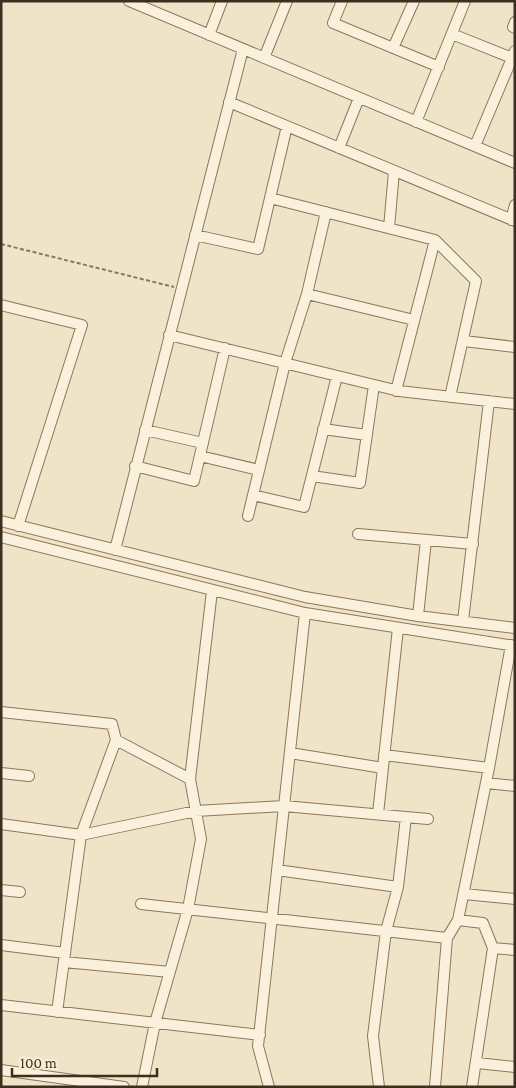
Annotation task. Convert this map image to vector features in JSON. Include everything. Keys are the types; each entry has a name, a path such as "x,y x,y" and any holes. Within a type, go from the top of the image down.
{"street":[{"path":"129,1 515,164"},
{"path":"209,35 222,1"},
{"path":"264,58 287,1"},
{"path":"393,48 414,1"},
{"path":"416,122 465,1"},
{"path":"339,2 333,23 439,67"},
{"path":"515,22 513,27 515,28"},
{"path":"452,34 513,55 474,146"},
{"path":"115,550 242,49"},
{"path":"339,148 359,98"},
{"path":"229,102 513,220 515,205"},
{"path":"195,235 258,249 286,126"},
{"path":"389,228 394,171"},
{"path":"270,198 435,240 476,281 450,397"},
{"path":"248,516 285,363 307,294 326,212"},
{"path":"396,390 435,240"},
{"path":"307,294 414,320"},
{"path":"1,306 82,325 18,526"},
{"path":"169,335 396,390 515,404"},
{"path":"464,341 515,347"},
{"path":"135,466 194,481 225,348"},
{"path":"253,495 304,507 337,376"},
{"path":"312,476 360,483 374,385"},
{"path":"463,621 489,401"},
{"path":"323,429 367,435"},
{"path":"145,430 203,443"},
{"path":"200,456 259,470"},
{"path":"1,521 305,597 418,616 515,628"},
{"path":"358,534 473,544"},
{"path":"1,537 305,613 513,645 464,894 458,920 447,938 435,1087"},
{"path":"418,616 426,540"},
{"path":"142,1087 155,1023 188,909 201,838 190,779 212,591"},
{"path":"269,1087 258,1046 305,613"},
{"path":"378,814 398,628"},
{"path":"1,712 112,724 116,740 82,835 57,1012"},
{"path":"116,740 190,779"},
{"path":"290,754 383,768"},
{"path":"384,755 489,768"},
{"path":"1,773 29,776"},
{"path":"486,783 515,786"},
{"path":"1,824 82,835 196,811 284,806 428,819"},
{"path":"378,1087 373,1036 386,931 398,888 406,817"},
{"path":"277,870 398,888"},
{"path":"1,890 20,892"},
{"path":"464,894 515,899"},
{"path":"141,904 447,938"},
{"path":"458,920 483,923 493,948 472,1087"},
{"path":"1,945 64,958 170,972"},
{"path":"493,948 515,950"},
{"path":"1,1005 260,1035"},
{"path":"477,1063 515,1067"},
{"path":"1,1070 124,1087"}],"path":[{"path":"1,244 181,288"}]}
